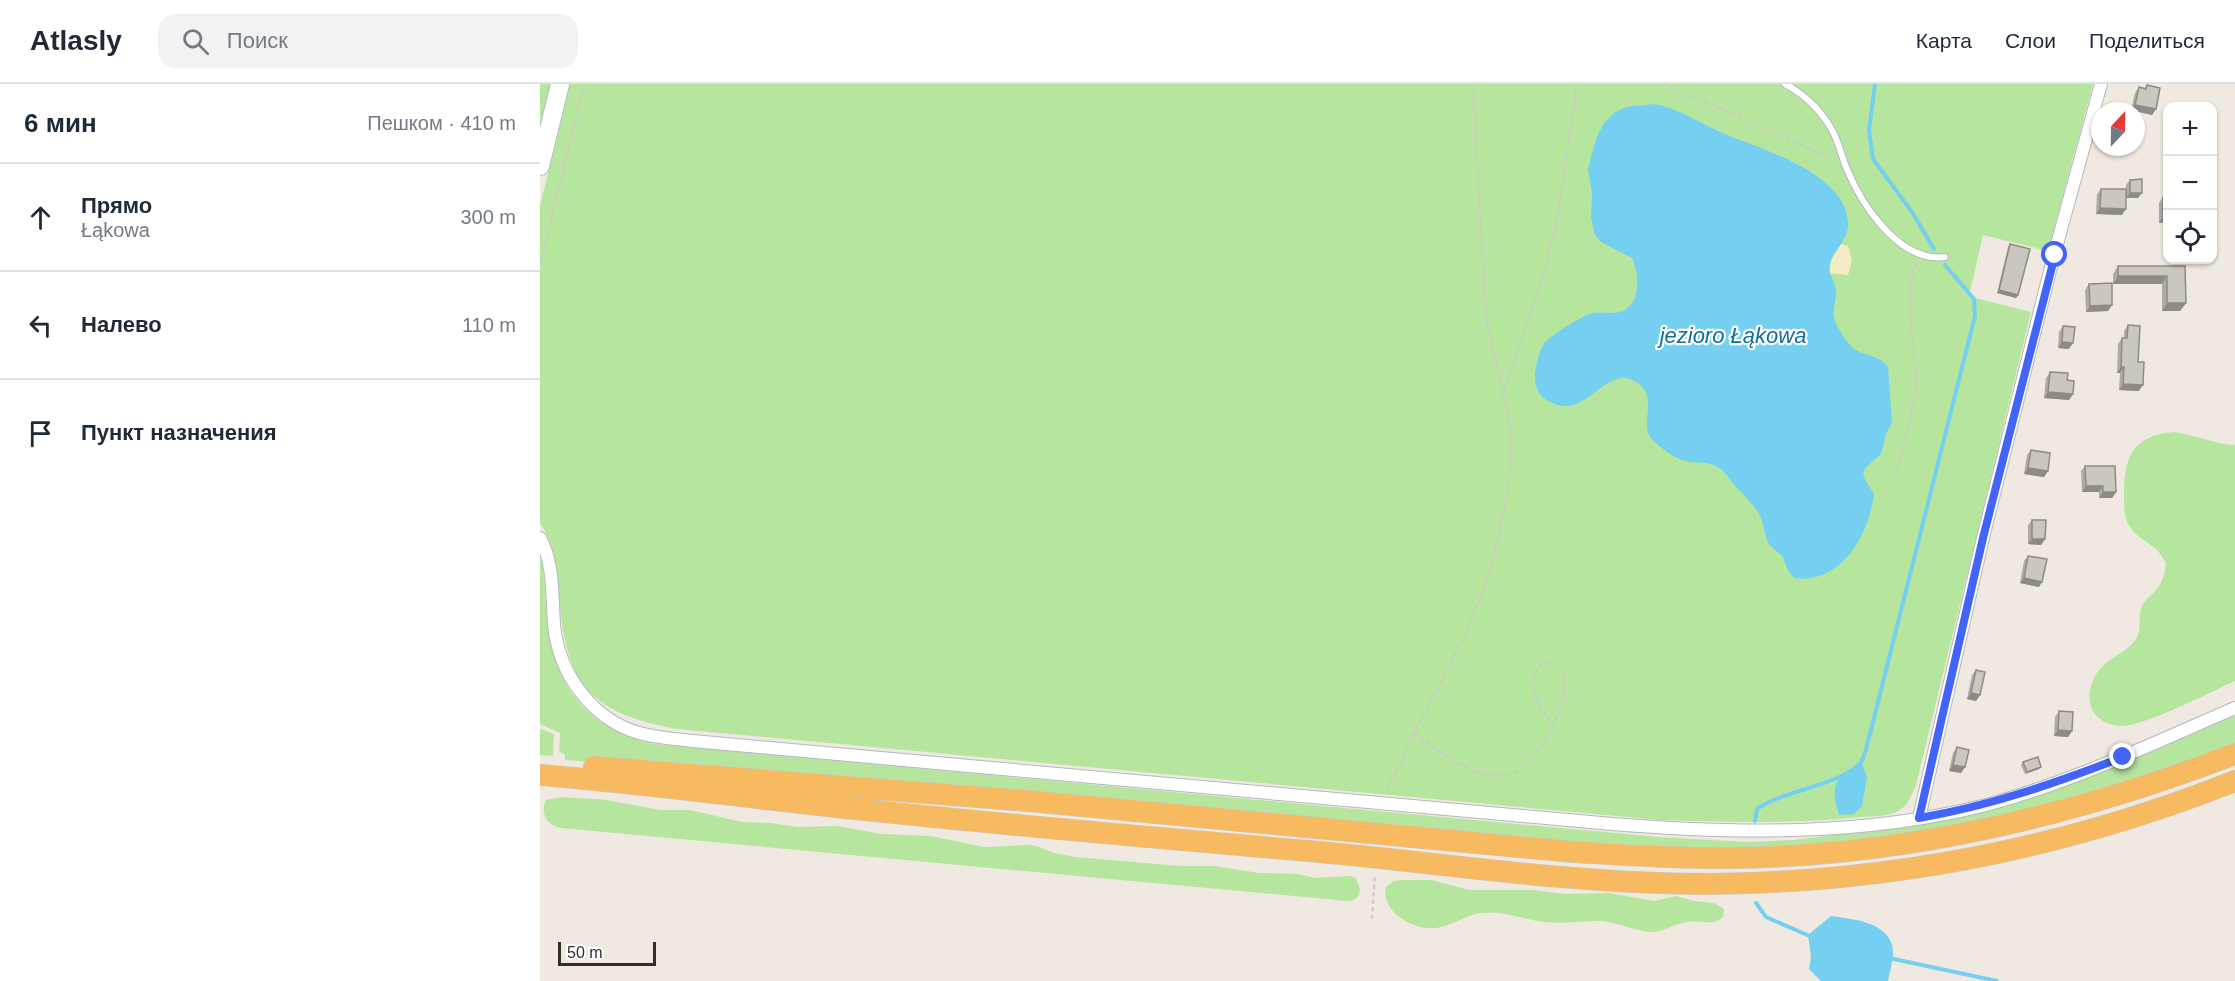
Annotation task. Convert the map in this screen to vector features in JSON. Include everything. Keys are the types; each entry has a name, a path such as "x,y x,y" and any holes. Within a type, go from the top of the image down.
{"highway":[{"path":"540,761 1028,801 1573,852 1652,857 1733,858 1856,850 1973,832 2104,800 2235,754"},
{"path":"540,775 1022,826 1377,857 1567,877 1654,883 1742,883 1845,877 1927,867 2018,849 2137,817 2235,781"}],"main road":[{"path":"540,166 547,113 560,84"}],"street":[{"path":"1919,818 1983,538 2052,266 2102,84"},
{"path":"540,538 548,562 557,645 564,664 581,694 593,706 621,726 654,737 693,741 1382,804 1694,829 1810,829 1919,818 1987,804 2040,788 2123,757 2235,708"}],"lane":[{"path":"1785,84 1806,98 1832,129 1846,165 1863,200 1874,216 1898,241 1920,256 1928,258 1945,256"}],"path":[{"path":"540,266 584,84"},
{"path":"1382,804 1414,733 1468,630 1498,538 1509,488 1510,438 1504,390 1487,322 1473,84"},
{"path":"1504,390 1542,279 1555,231 1575,104 1575,84"},
{"path":"1662,84 1846,165"},
{"path":"1895,474 1915,395 1910,289 1915,265 1920,256"},
{"path":"1414,733 1471,770 1502,776 1519,771 1536,753 1553,725 1562,699 1565,683 1562,669 1553,663 1542,664 1533,675 1532,688 1537,703 1553,725"},
{"path":"1372,919 1377,857"}],"green space":[{"path":"540,84 551,84 540,127"},
{"path":"570,84 2093,84 2048,251 1983,235 1970,292 1975,298 2031,312 1912,794 1902,808 1885,815 1812,821 1761,822 1660,820 677,729 622,714 602,702 587,688 576,671 567,650 554,557 549,540 540,523 540,206"},
{"path":"2175,432 2235,445 2235,681 2145,721 2120,726 2101,720 2095,714 2089,697 2091,687 2101,668 2128,648 2136,639 2142,606 2161,583 2166,563 2158,551 2133,531 2125,516 2126,469 2129,459 2140,443 2161,434"},
{"path":"540,556 552,648 568,688 580,704 612,729 631,738 654,744 1658,837 1748,842 1794,840 1904,826 1966,815 2033,797 2112,768 2235,716 2235,747 2089,799 1869,844 1702,853 565,760 565,755 559,751 560,733 540,724"},
{"path":"540,729 554,734 553,756 540,755"},
{"path":"562,797 607,800 660,810 690,810 742,822 797,827 838,826 881,834 931,836 984,847 1028,845 1075,857 1181,866 1215,866 1316,878 1350,876 1356,878 1360,889 1359,895 1354,900 1347,901 561,828 546,818 544,805 546,800"},
{"path":"1400,880 1431,880 1469,890 1533,890 1565,894 1609,893 1654,901 1676,896 1714,903 1724,909 1723,917 1715,922 1684,923 1653,932 1600,921 1545,922 1490,912 1475,914 1441,927 1426,928 1403,920 1387,902 1386,887"}],"sand":[{"path":"1841,244 1848,246 1852,261 1848,275 1829,273 1832,258"}],"water":[{"name":"jezioro Łąkowa","path":"1654,104 1681,113 1800,166 1833,190 1844,205 1848,228 1830,264 1836,290 1834,317 1841,333 1853,348 1877,358 1888,367 1892,423 1886,434 1881,454 1864,471 1863,475 1874,494 1866,525 1850,554 1826,574 1811,578 1794,578 1788,571 1782,556 1768,542 1755,508 1723,471 1711,464 1679,459 1654,442 1647,426 1647,396 1638,383 1627,378 1617,379 1569,406 1557,405 1545,399 1537,389 1536,366 1540,351 1546,341 1588,315 1623,311 1629,307 1636,294 1637,279 1632,258 1601,242 1595,235 1591,218 1592,193 1588,169 1596,139 1604,123 1615,112 1626,107"},
{"path":"1861,761 1867,777 1862,806 1854,814 1839,815 1835,795 1837,783"},
{"path":"1831,916 1865,922 1887,935 1893,951 1888,981 1821,981 1809,969 1811,957 1808,935"}],"building":[{"path":"2147,85 2160,88 2156,109 2145,107 2145,102 2136,102 2139,87 2146,89"},
{"path":"2142,179 2142,193 2130,193 2130,180"},
{"path":"2101,189 2126,189 2126,209 2100,208"},
{"path":"2010,244 2030,249 2018,295 1999,290"},
{"path":"2118,266 2185,266 2186,303 2167,303 2167,276 2118,276"},
{"path":"2112,283 2112,305 2090,306 2089,284"},
{"path":"2128,325 2140,326 2138,362 2144,362 2143,385 2123,384 2122,338 2127,338"},
{"path":"2063,326 2075,327 2073,343 2062,342"},
{"path":"2050,372 2068,373 2067,380 2074,381 2073,394 2048,392"},
{"path":"2031,450 2050,453 2048,471 2028,468"},
{"path":"2085,466 2115,466 2116,492 2103,492 2103,486 2086,486"},
{"path":"2032,520 2046,520 2045,539 2032,539"},
{"path":"2028,556 2047,559 2042,582 2024,578"},
{"path":"1976,670 1985,672 1980,695 1971,693"},
{"path":"2059,711 2073,712 2072,731 2058,730"},
{"path":"1957,747 1969,750 1965,767 1953,765"},
{"path":"2038,757 2041,767 2027,772 2023,762"}],"waterway":[{"path":"1875,84 1869,131 1873,159 1912,212 1934,249"},
{"path":"1755,821 1757,809 1768,802 1841,776 1852,770 1864,756 1975,316 1974,299 1945,265"},
{"path":"1756,903 1766,917 1812,937"},
{"path":"1889,958 1997,981"}],"route":[{"path":"2055,255 1983,538 1919,818 1954,812 2018,795 2123,757"}]}
